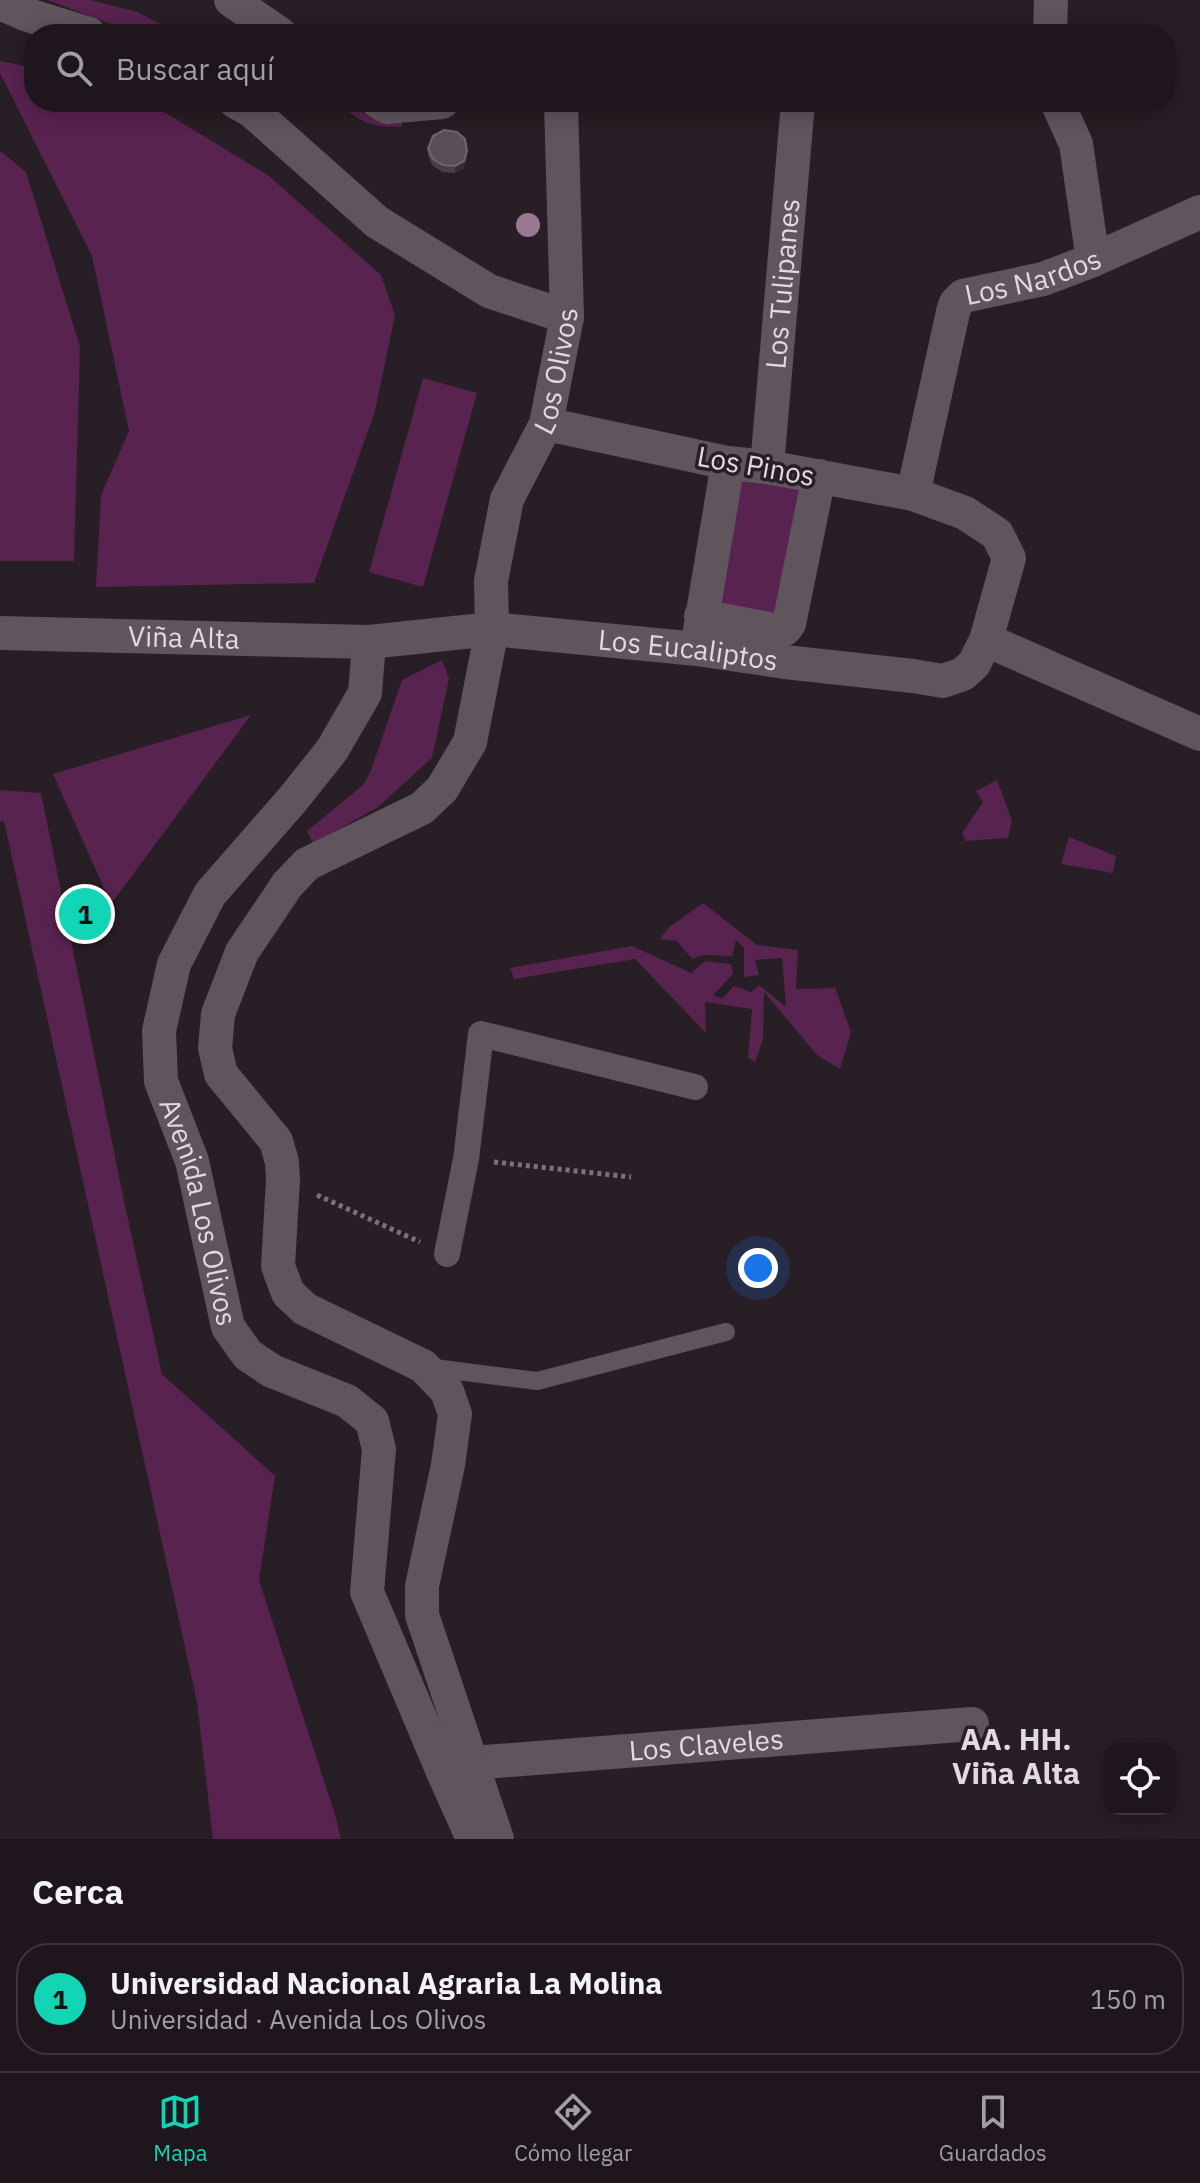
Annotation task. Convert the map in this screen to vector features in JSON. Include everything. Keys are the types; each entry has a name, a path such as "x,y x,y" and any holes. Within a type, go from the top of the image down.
{"street":[{"path":"231,0 266,24"},
{"path":"1050,24 1051,0"},
{"path":"0,3 57,24"},
{"path":"253,112 377,222 489,291 567,317"},
{"name":"Los Olivos","path":"423,1366 305,1309 288,1293 278,1266 282,1162 276,1141 221,1074 215,1048 218,1014 242,952 287,885 307,864 422,808 442,789 470,742 492,629 491,581 507,499 546,424 567,317 561,112"},
{"name":"Los Tulipanes","path":"767,467 797,112"},
{"path":"1062,112 1076,144 1093,260"},
{"name":"Los Nardos","path":"913,494 956,303 963,296 1043,279 1200,212"},
{"name":"Los Pinos","path":"546,424 728,463 767,467 913,494 965,513"},
{"path":"728,463 699,632 779,631 789,624 819,476"},
{"name":"Los Eucaliptos","path":"369,642 492,629 699,632 785,662 943,681 963,674 974,664 986,640 1009,558 997,534 965,513"},
{"name":"Viña Alta","path":"0,633 369,642"},
{"path":"986,640 1200,734"},
{"name":"Avenida Los Olivos","path":"369,642 365,693 332,750 210,894 174,964 159,1031 161,1081 192,1161 228,1327 248,1355 272,1371 347,1401 372,1421 379,1449 367,1592 458,1768 473,1839"},
{"path":"447,1254 466,1159 481,1034 695,1087"},
{"path":"423,1366 447,1391 455,1414 448,1465 422,1586 422,1615 458,1768 497,1839"},
{"name":"Los Claveles","path":"458,1768 972,1724"}],"lane":[{"path":"423,1366 537,1381 726,1332"}],"path":[{"path":"466,1159 631,1177"},
{"path":"283,1180 447,1254"}],"shaded area":[{"path":"47,0 91,0 137,12 160,24 111,24"},
{"path":"0,61 24,66 24,112 164,112 269,176 381,275 395,315 375,411 314,583 96,587 101,495 129,431 92,256 0,73"},
{"path":"350,112 362,112 372,119 402,120 402,127 367,123"},
{"path":"0,151 26,172 80,347 74,561 0,561"},
{"path":"423,378 477,393 423,587 369,572"},
{"path":"740,476 803,487 781,623 718,612"},
{"path":"442,660 449,679 432,758 378,807 313,844 307,831 363,785 370,773 402,680"},
{"path":"251,715 111,904 53,774"},
{"path":"997,780 1012,821 1008,838 966,841 962,833 983,802 976,791"},
{"path":"0,790 41,793 162,1374 275,1476 259,1580 341,1839 213,1839 197,1702 4,821 0,821"},
{"path":"1069,837 1116,856 1113,873 1061,864"},
{"path":"703,903 757,945 798,950 796,989 835,988 851,1032 840,1069 817,1055 764,992 763,1039 755,1062 748,1058 752,1009 705,1002 706,1033 635,959 514,979 510,968 632,946 691,973 705,961 731,964 733,974 713,995 722,999 734,986 751,992 759,985 786,1007 782,958 755,960 759,975 744,977 744,948 736,940 732,956 704,955 692,959 677,941 660,939 668,928"}],"building":[{"path":"444,130 457,132 465,139 467,151 464,161 455,166 443,165 433,159 428,149 433,136"}],"place":[{"name":"Universidad Nacional Agraria La Molina","path":"85,914"}],"district":[{"name":"AA. HH. Viña Alta","path":"1016,1757"}]}
